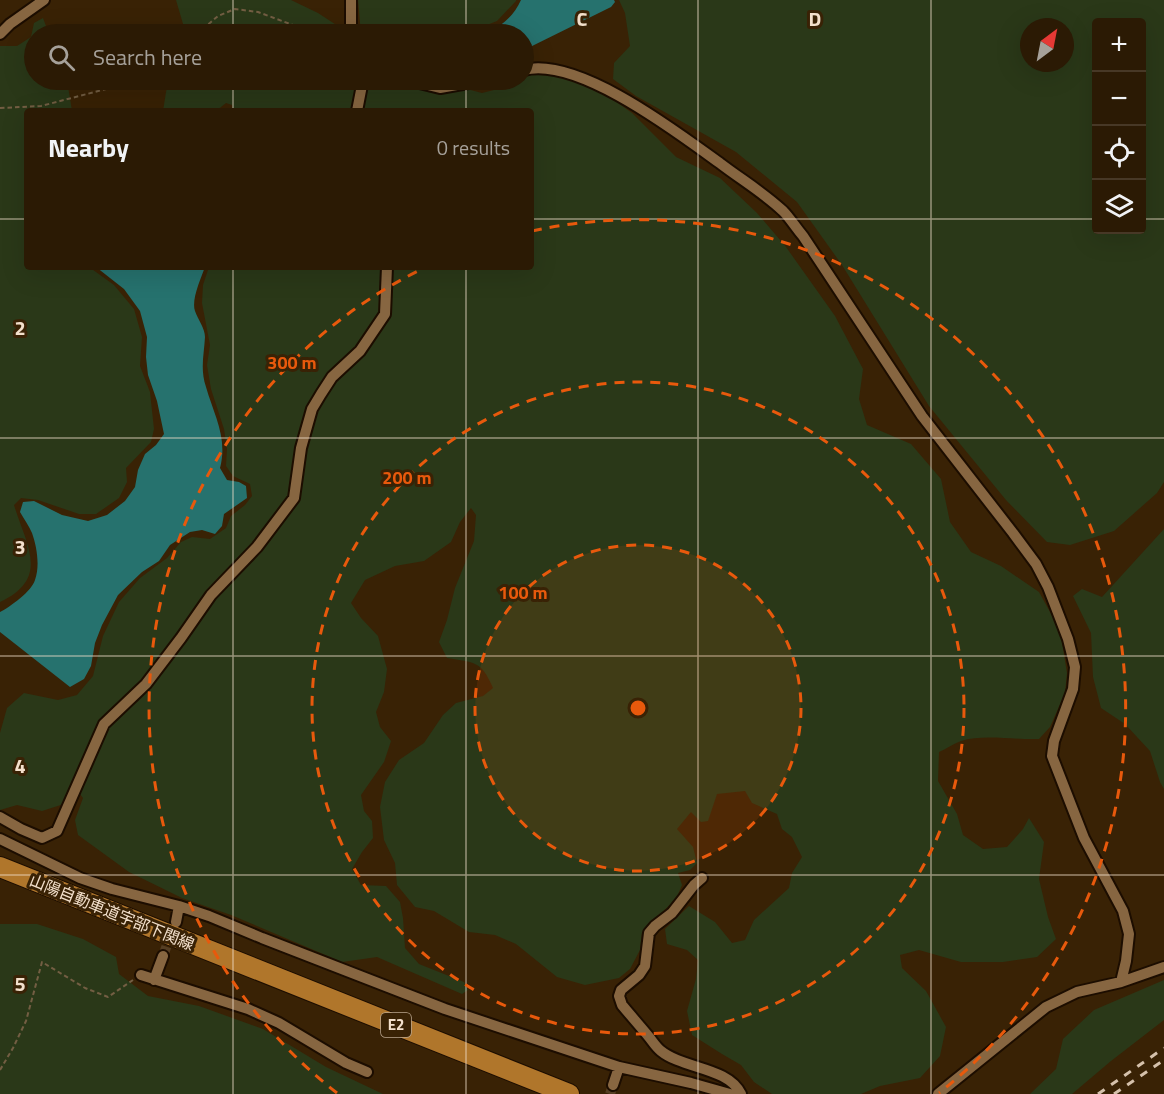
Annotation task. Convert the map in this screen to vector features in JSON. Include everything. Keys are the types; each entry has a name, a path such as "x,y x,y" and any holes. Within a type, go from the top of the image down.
{"highway":[{"name":"山陽自動車道宇部下関線","path":"0,867 569,1094"},
{"name":"山陽自動車道宇部下関線","path":"223,956 541,1094"}],"street":[{"path":"0,34 44,0"},
{"path":"351,0 351,24"},
{"path":"534,68 572,74 600,86 667,125 768,198 785,213 922,416 1036,564 1048,587 1068,639 1075,667 1073,689 1054,741 1052,756 1084,838 1123,912 1129,934 1121,982"},
{"path":"358,108 361,90"},
{"path":"0,817 21,830 42,838 57,831 104,724 146,684 211,595 257,547 282,516 294,498 301,448 312,409 332,377 360,351 385,314 387,270"},
{"path":"0,839 80,878 209,916 445,1009 619,1067 730,1094"},
{"path":"702,878 672,913 649,933 645,966 639,975 621,990 619,996 622,1005 660,1051 732,1082 741,1094"},
{"path":"176,921 179,906"},
{"path":"154,980 163,956"},
{"path":"938,1094 1046,1008 1077,992 1121,982 1164,967"},
{"path":"141,975 248,1009 279,1023 346,1063 367,1072"},
{"path":"613,1085 619,1067"}],"path":[{"path":"209,24 218,16 235,9 258,12 290,24"},
{"path":"0,108 41,106 100,90"},
{"path":"0,1070 27,1021 42,962 85,988 108,997 141,975"}],"green space":[{"path":"176,0 291,0 335,24 183,24"},
{"path":"358,0 516,0 497,21 489,24 360,24"},
{"path":"619,0 1164,0 1164,482 1157,493 1114,531 1070,545 1047,542 1006,500 929,406 842,265 797,202 736,152 636,96 613,79 614,63 630,46 625,13"},
{"path":"43,18 45,24 34,24"},
{"path":"24,42 24,90 69,90 72,108 24,108 24,270 93,270 114,285 134,309 142,337 140,366 150,392 154,429 151,442 126,468 127,482 119,498 96,514 79,514 38,500 21,498 14,505 28,547 31,560 30,571 16,593 0,602 0,46 17,46"},
{"path":"534,72 563,74 587,81 632,113 676,157 720,178 757,213 786,247 835,316 863,369 859,399 867,425 911,444 941,479 950,522 971,552 1001,566 1039,592 1060,630 1067,673 1065,693 1050,727 1039,739 979,738 961,741 939,752 938,781 957,814 963,835 983,849 1007,847 1023,829 1029,818 1044,842 1039,879 1056,939 1037,957 1003,962 961,962 919,950 900,955 902,968 926,991 946,1027 940,1056 920,1078 880,1086 861,1094 772,1094 754,1082 741,1065 692,1035 687,1011 696,979 698,960 687,950 667,944 665,929 689,906 715,922 732,943 745,940 754,920 789,888 792,873 802,857 792,837 782,829 777,814 752,803 745,791 717,794 708,821 701,822 691,812 677,829 693,847 697,863 690,870 678,873 682,885 676,899 642,933 640,950 630,969 619,978 585,985 557,977 516,944 495,935 469,932 434,911 415,907 397,885 395,863 384,840 380,807 385,782 399,760 424,743 443,715 456,703 483,696 493,688 481,668 471,662 447,658 439,642 455,588 474,541 476,515 471,508 460,522 451,542 424,561 395,566 365,580 351,603 378,636 387,669 384,692 376,712 380,727 391,741 384,762 361,795 364,811 372,821 373,838 352,869 361,885 386,886 400,902 405,948 419,964 464,982 468,990 462,994 377,957 342,962 231,915 182,898 129,872 78,835 75,820 83,798 76,789 67,803 42,811 17,805 0,810 0,733 7,708 24,693 58,700 77,695 93,676 103,636 119,602 140,578 167,558 181,542 192,537 210,539 226,528 231,516 252,496 250,484 233,476 226,466 227,449 224,429 211,389 207,365 210,345 202,303 203,285 208,270 534,270 534,108 232,108 232,105 226,103 220,108 163,108 166,90 430,90 444,92 471,90 482,93 494,90 534,90"},
{"path":"1164,529 1164,789 1150,751 1125,724 1101,708 1093,677 1091,633 1073,596 1082,589 1102,597"},
{"path":"0,924 37,924 83,939 116,957 119,974 148,996 199,1006 263,1029 326,1067 383,1094 0,1094"},
{"path":"1164,980 1164,1020 1072,1094 1030,1094 1056,1069 1063,1039 1094,1010"}],"water":[{"path":"521,0 614,0 615,2 611,7 534,45 534,24 502,24 515,11"},
{"path":"100,270 204,270 194,306 205,334 204,380 221,437 220,468 227,480 246,486 247,498 224,514 222,526 215,534 202,530 190,532 170,545 159,561 142,572 118,595 95,643 91,666 84,679 70,687 0,632 0,612 25,594 37,575 34,538 20,512 23,502 34,501 62,515 88,521 107,515 125,501 135,487 138,470 145,454 164,434 157,401 148,375 147,337 140,311 124,289"}],"tunnel":[{"path":"163,956 172,931"},
{"path":"610,1094 613,1085"}],"railway":[{"path":"1098,1094 1164,1048"},
{"path":"1114,1094 1164,1060"}]}
